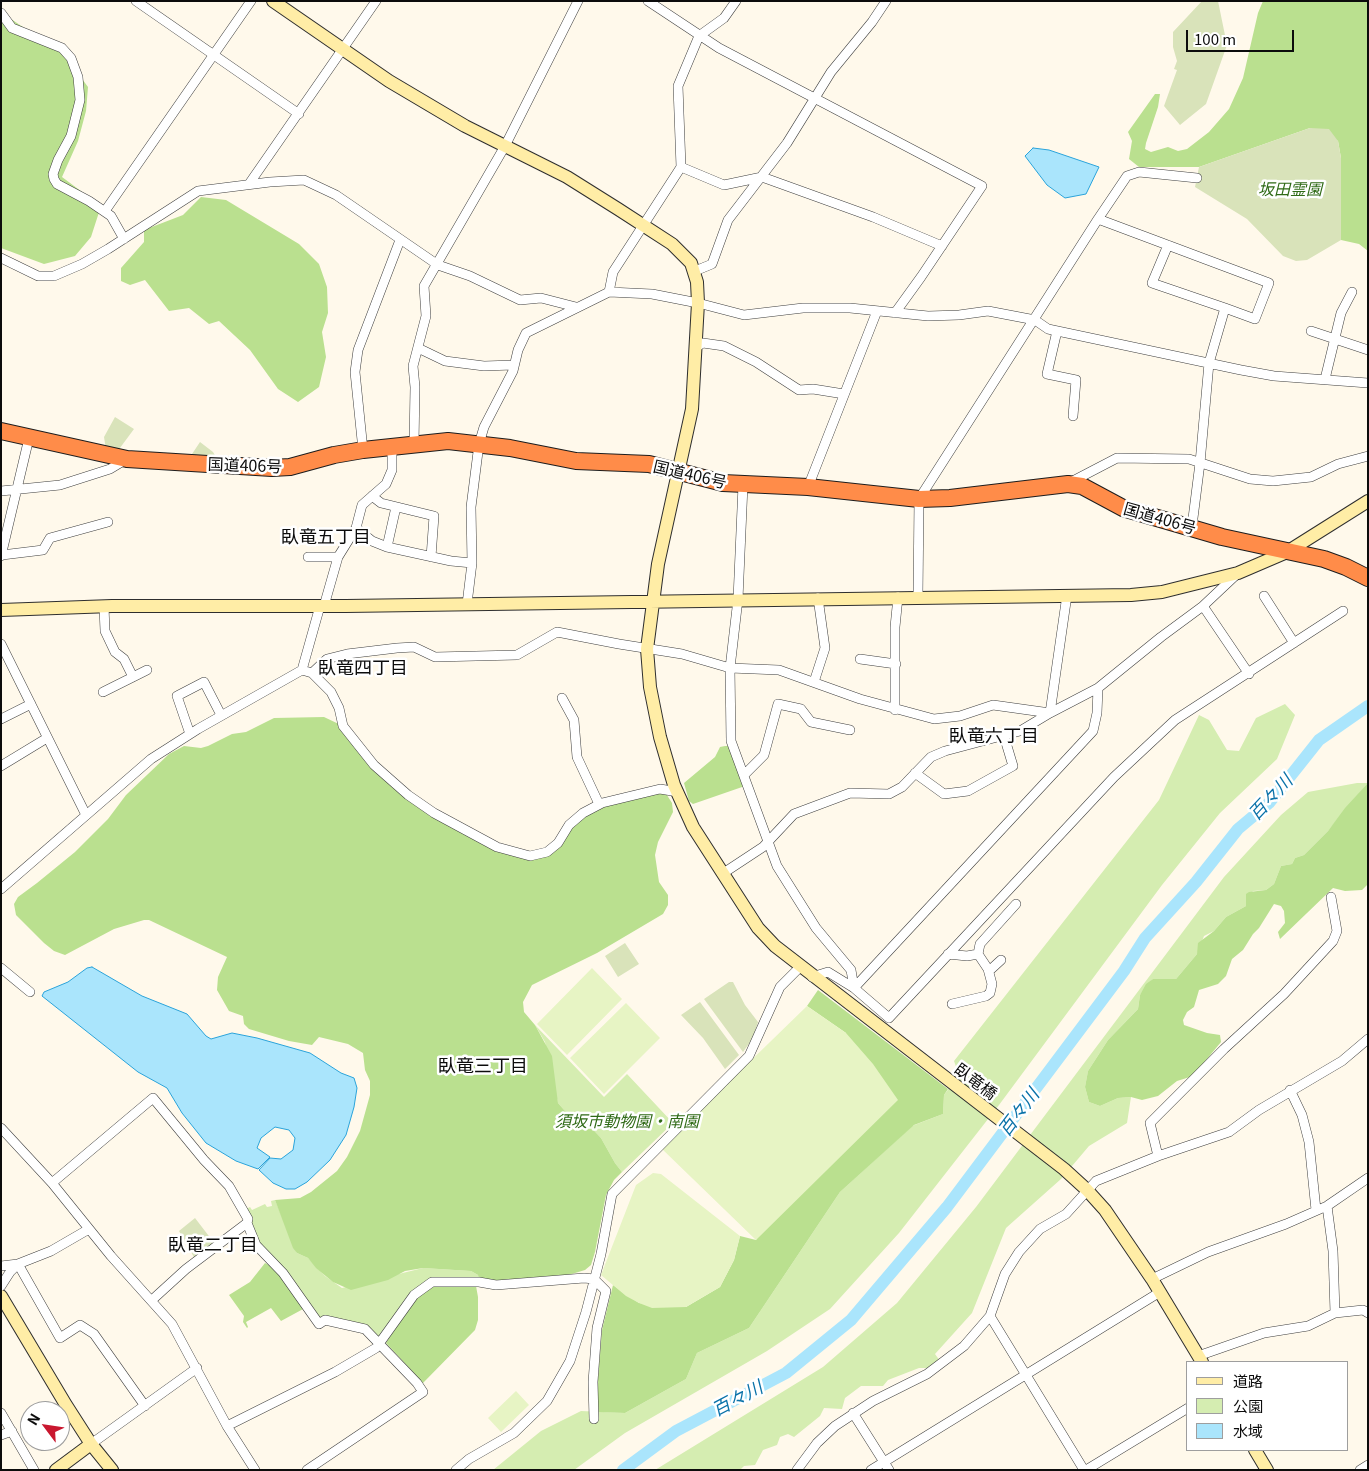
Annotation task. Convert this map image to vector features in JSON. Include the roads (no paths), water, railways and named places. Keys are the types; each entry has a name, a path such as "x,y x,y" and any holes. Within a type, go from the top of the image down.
{"highway":[{"name":"国道406号","path":"1,431 127,459 272,468 290,467 334,455 363,450 448,441 479,444 576,461 632,462 680,470 723,483 808,487 919,499 950,498 1068,484 1082,486 1123,508 1192,526 1222,537 1324,560 1346,567 1368,578"}],"street":[{"path":"136,1 299,114"},
{"path":"104,211 251,1"},
{"path":"273,1 389,81 465,126 567,178 642,225 684,254 695,271 712,264 728,220 762,176 815,99 831,72 872,22 886,1"},
{"path":"250,184 376,1"},
{"path":"414,444 415,387 413,366 426,316 424,286 438,265 505,146 578,1"},
{"path":"648,1 699,36 982,186 895,313"},
{"path":"608,292 613,272 681,166 678,86 699,36 724,18 736,1"},
{"path":"1,13 12,28 62,48 71,58 78,77 80,100 71,136 58,160 53,174 54,179 57,184 104,211 117,223 124,239"},
{"path":"681,166 724,185 762,176 854,210 942,246"},
{"path":"918,596 919,499 945,454 1098,219 1127,176 1139,172 1197,178"},
{"path":"1,258 38,276 54,276 82,264 198,191 250,184 304,180 320,186 438,265 470,276 520,300 541,298 576,307"},
{"path":"1098,219 1168,245 1269,283 1255,319 1152,283 1168,245"},
{"path":"363,450 354,372 358,350 400,240"},
{"name":"臥竜橋","path":"695,271 698,303 692,408 658,564 647,649 650,688 660,737 678,792 693,827 758,928 774,946 1064,1169 1087,1190 1105,1210 1152,1279 1200,1359"},
{"path":"467,604 472,563 470,507 479,444 484,427 504,391 526,333 608,292 640,292 698,303 744,315 803,308 944,316 988,311 1034,320 1048,329 1274,376 1368,383"},
{"path":"1325,380 1333,340 1341,313 1352,292"},
{"path":"1192,526 1209,363 1225,308"},
{"path":"808,487 877,311"},
{"path":"1057,331 1047,374 1076,380 1073,416"},
{"path":"1311,331 1333,340 1368,350"},
{"path":"696,347 703,344 724,346 756,362 799,390 813,389 844,394"},
{"path":"418,348 445,361 484,366 513,365"},
{"path":"29,438 2,555 44,550 50,538 108,522"},
{"path":"1,889 151,759 221,715 302,670 338,557 356,528 362,505 386,484 392,470 392,448"},
{"path":"1068,484 1117,458 1189,459 1250,479 1273,481 1310,477 1338,464 1368,456"},
{"path":"1,491 60,485 110,469 127,459"},
{"path":"743,485 738,599 730,668 731,741 769,840 768,844 790,888 816,928 851,970 854,988"},
{"path":"372,496 381,503 434,516 431,557"},
{"path":"1,610 918,596 1067,596 1162,592 1238,573 1287,552 1368,501"},
{"path":"386,547 396,507"},
{"path":"356,528 372,541 386,547 431,557 472,563"},
{"path":"308,557 338,557"},
{"path":"722,874 763,847 794,814 802,810 850,793 889,794 902,788 931,757 945,751 1020,731 1098,688 1203,606 1238,573"},
{"path":"1050,713 1067,596"},
{"path":"1264,596 1294,643"},
{"path":"895,710 895,627 898,597"},
{"path":"814,682 825,648 818,598"},
{"path":"1203,606 1249,674"},
{"path":"104,607 105,631 115,652 124,659 133,677"},
{"path":"812,977 828,972 854,988 888,1018 1114,777 1175,720 1343,612"},
{"path":"312,673 327,659 347,654 397,648 414,648 435,657 517,655 557,632 682,654 730,668 779,670 826,688 895,710 934,718 960,716 993,705 1050,713"},
{"path":"1,644 86,815"},
{"path":"860,659 896,664"},
{"path":"103,692 147,670"},
{"path":"302,670 312,673 331,692 343,726 374,765 408,795 434,813 497,847 530,856 547,852 558,843 568,825 583,812 599,804 660,789 678,792"},
{"path":"190,734 177,696 204,682 221,715"},
{"path":"854,988 1093,731 1097,713 1098,688"},
{"path":"562,698 574,720 577,757 599,804"},
{"path":"1,719 31,704"},
{"path":"744,776 764,755 778,704 801,709 811,722 850,730"},
{"path":"915,773 944,794 968,791 1013,766 1004,736"},
{"path":"1,766 47,738"},
{"path":"1158,1156 1150,1123 1224,1049 1284,994 1334,941 1337,931 1331,897"},
{"path":"952,1004 986,996 990,993 992,984 989,971 978,954 980,944 1016,904"},
{"path":"948,954 967,956 978,954"},
{"path":"989,971 1001,960"},
{"path":"456,1470 469,1459 514,1433 547,1401 570,1361 601,1254 612,1194 749,1056 780,987 800,967"},
{"path":"1,968 30,992"},
{"path":"797,1470 817,1443 853,1412 927,1374 964,1346 990,1316 1005,1274 1019,1252 1040,1228 1066,1214 1096,1181 1158,1156 1229,1132 1290,1090 1342,1061 1368,1039"},
{"path":"1290,1090 1302,1115 1309,1142 1316,1210"},
{"path":"52,1182 153,1098 204,1160 229,1186 248,1220 247,1223 256,1245 282,1273 319,1324 325,1320 365,1329 381,1344 423,1392 307,1470"},
{"path":"1,1128 52,1182 111,1256 172,1324 227,1426 255,1470"},
{"path":"1152,1279 1208,1252 1286,1224 1326,1206 1368,1178"},
{"path":"1326,1206 1333,1251 1334,1313"},
{"path":"152,1300 186,1269 247,1223"},
{"path":"1,1266 18,1264 51,1251 89,1229"},
{"path":"1,1286 18,1264"},
{"path":"18,1264 60,1338 80,1325 94,1334 145,1406"},
{"path":"227,1426 334,1372 381,1344 414,1294 432,1282 479,1282 496,1285 594,1279 606,1291 597,1328 593,1382 594,1419"},
{"path":"871,1470 886,1466 1026,1374 1160,1292"},
{"path":"1,1296 91,1444 112,1470"},
{"path":"1200,1359 1257,1335 1308,1326 1334,1313 1363,1310 1368,1312"},
{"path":"990,1316 1085,1470 1186,1409"},
{"path":"56,1470 197,1368"},
{"path":"853,1412 886,1466"},
{"path":"1,1413 34,1470"},
{"path":"1,1435 12,1431"},
{"path":"1256,1451 1267,1470"},
{"path":"1360,1470 1368,1465"}],"water":[{"path":"1033,148 1049,150 1099,167 1086,194 1065,198 1047,185 1025,156"},
{"path":"92,967 142,996 187,1014 206,1036 211,1039 232,1033 257,1038 310,1053 341,1073 354,1078 357,1088 346,1135 330,1160 307,1182 295,1189 286,1189 273,1183 259,1170 270,1158 281,1159 293,1150 295,1138 289,1130 275,1127 261,1138 257,1148 270,1157 258,1169 236,1161 206,1143 182,1113 167,1088 138,1072 42,996 44,992 68,982 87,968"}],"waterway":[{"name":"百々川","path":"623,1470 676,1431 786,1373 851,1320 947,1207 1124,971 1145,938 1196,882 1238,829 1269,803 1319,740 1368,706"}],"district":[{"name":"臥竜五丁目","path":"326,536"},
{"name":"臥竜四丁目","path":"363,667"},
{"name":"臥竜六丁目","path":"994,735"},
{"name":"臥竜三丁目","path":"483,1065"},
{"name":"臥竜二丁目","path":"213,1244"}],"park label":[{"name":"坂田霊園","path":"1290,189"},
{"name":"須坂市動物園・南園","path":"627,1121"}]}
